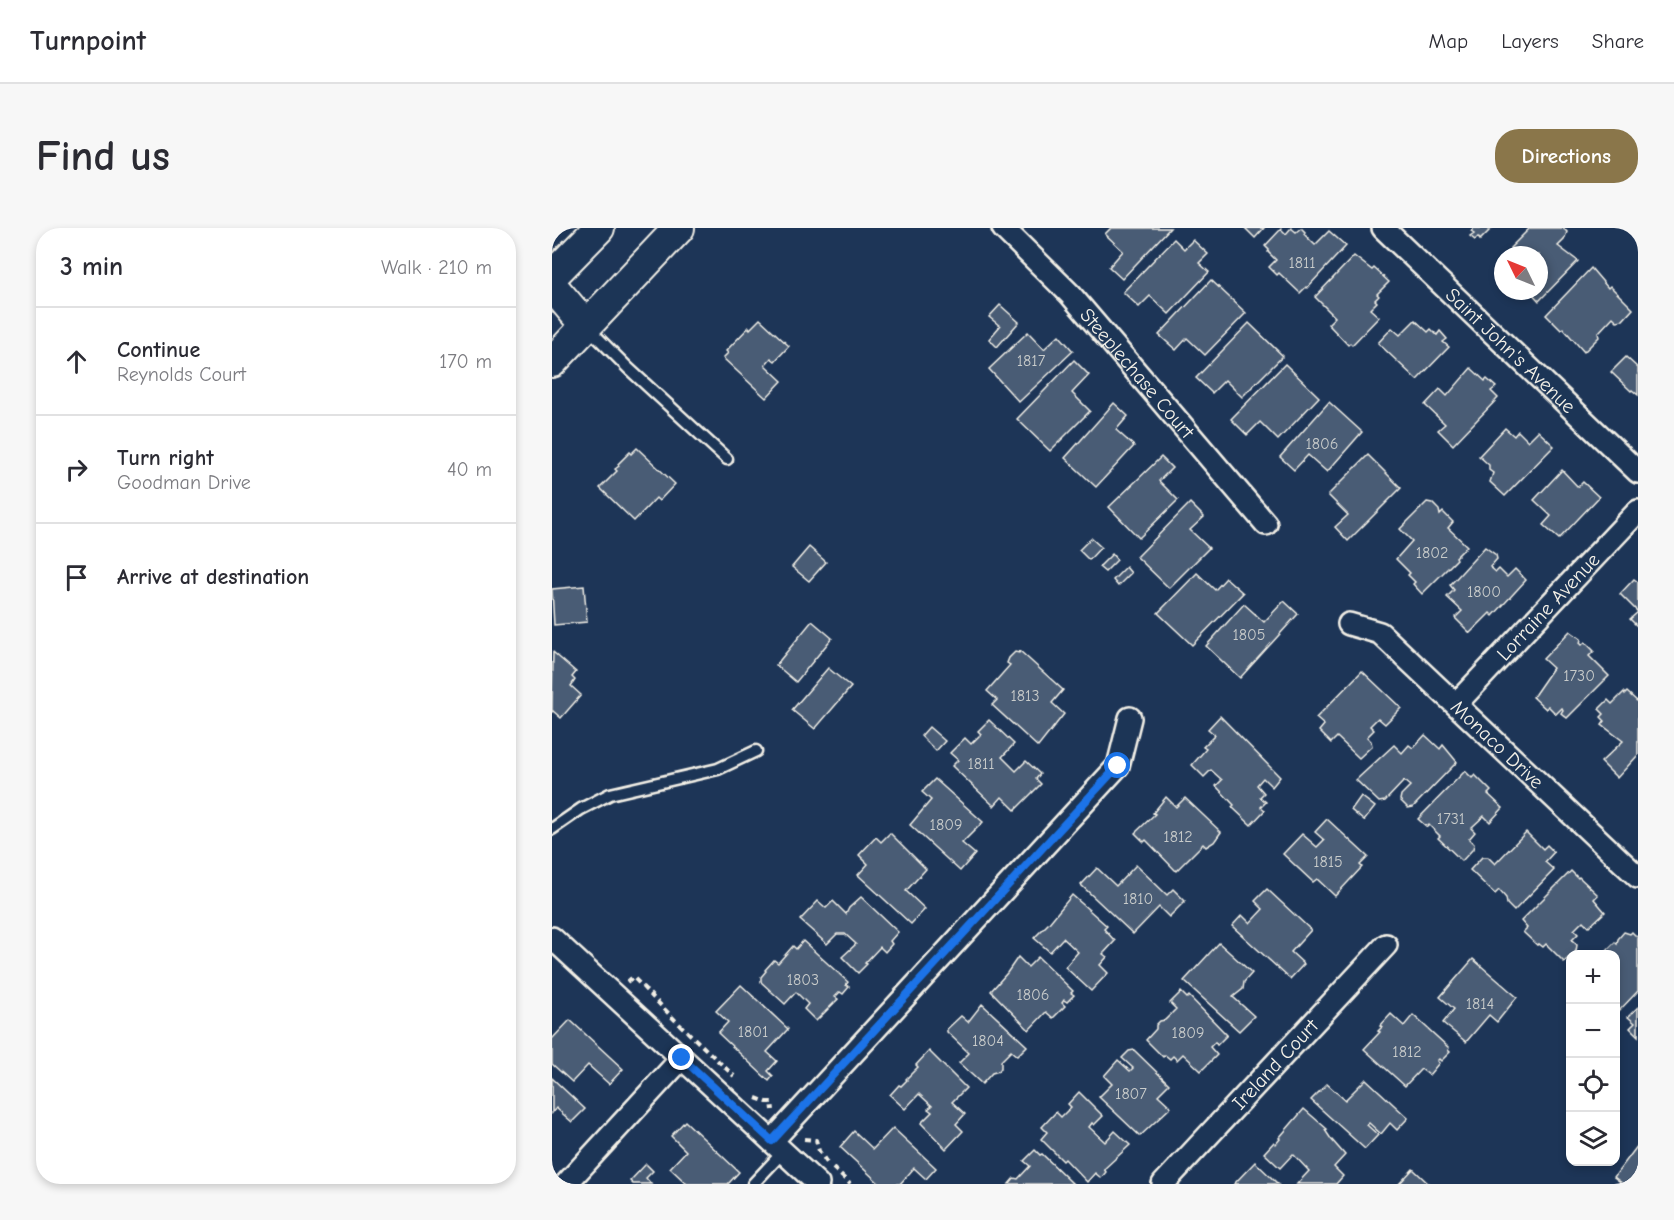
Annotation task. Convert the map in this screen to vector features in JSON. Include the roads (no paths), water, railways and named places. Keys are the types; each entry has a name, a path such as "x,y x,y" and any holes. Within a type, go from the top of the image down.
{"main road":[{"path":"552,276 599,228"},
{"path":"552,362 679,228"},
{"path":"552,286 586,326"}],"street":[{"name":"Steeplechase Court","path":"1003,228 1070,294 1266,524"},
{"name":"Saint John's Avenue","path":"1383,228 1638,472"},
{"name":"Lorraine Avenue","path":"1456,704 1638,511"},
{"name":"Monaco Drive","path":"1349,624 1380,633 1638,877"},
{"path":"777,1147 1118,766 1130,718"},
{"path":"552,938 818,1184"},
{"name":"Ireland Court","path":"1163,1184 1386,945"},
{"path":"566,1184 682,1058"}],"lane":[{"path":"586,326 727,459"},
{"path":"552,829 580,809 610,794 718,769 756,751"},
{"path":"753,1184 777,1147"}]}
